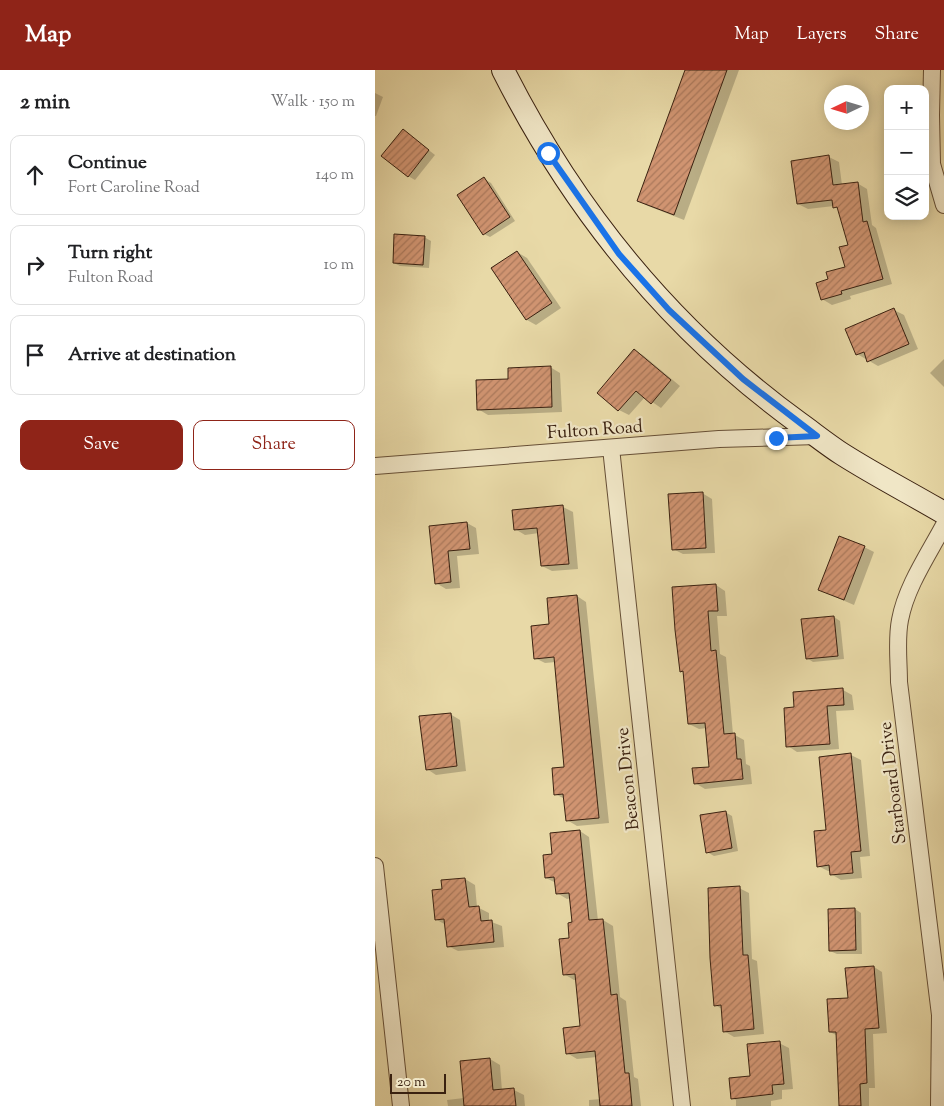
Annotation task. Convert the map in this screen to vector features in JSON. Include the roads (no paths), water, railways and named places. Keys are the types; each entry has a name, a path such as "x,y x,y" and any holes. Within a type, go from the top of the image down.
{"street":[{"path":"503,70 526,116 548,153 619,254 669,310 743,379 817,436 842,454 944,513"},
{"path":"932,70 933,164 944,205"},
{"name":"Fulton Road","path":"375,466 719,439 817,436"},
{"name":"Beacon Drive","path":"611,448 682,1106"},
{"name":"Starboard Drive","path":"939,1106 940,1015 899,682 899,622 905,600 944,525"},
{"path":"375,866 401,1106"}]}
